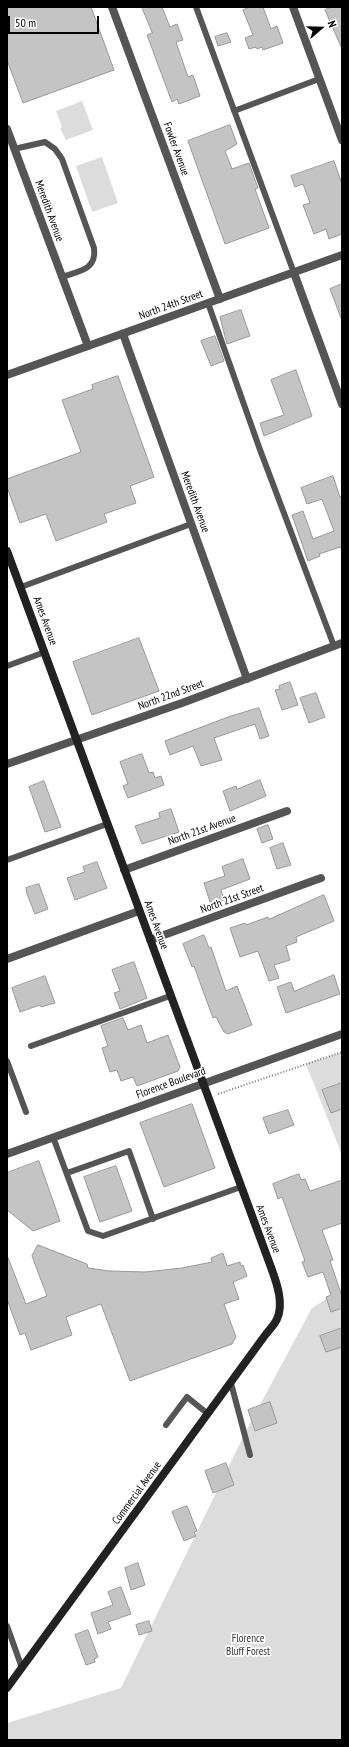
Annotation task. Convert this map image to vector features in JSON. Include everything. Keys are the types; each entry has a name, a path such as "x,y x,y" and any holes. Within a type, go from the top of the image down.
{"main road":[{"name":"Ames Avenue","path":"7,551 10,569 21,587 170,996 272,1270 280,1308"},
{"name":"Commercial Avenue","path":"7,1688 277,1319 280,1308"}],"street":[{"name":"Fowler Avenue","path":"112,7 220,299"},
{"path":"293,7 342,140"},
{"name":"Meredith Avenue","path":"7,129 88,346"},
{"name":"North 24th Street","path":"7,375 342,255"},
{"path":"294,272 342,404"},
{"name":"Meredith Avenue","path":"122,334 247,679"},
{"name":"North 22nd Street","path":"7,764 182,703 338,645"},
{"name":"North 21st Avenue","path":"124,870 287,811"},
{"name":"North 21st Street","path":"150,940 321,878"},
{"path":"7,959 139,911"},
{"name":"Florence Boulevard","path":"7,1154 342,1034"}],"lane":[{"path":"196,7 294,272"},
{"path":"234,111 319,79"},
{"path":"14,149 46,142 55,149 62,159 94,248 95,257 93,262 85,268 62,277"},
{"path":"208,303 262,454 338,645"},
{"path":"21,587 191,524"},
{"path":"7,666 45,652"},
{"path":"7,860 107,824"},
{"path":"31,1046 170,996"},
{"path":"7,1061 26,1112"},
{"path":"54,1137 88,1231 103,1236 241,1187"},
{"path":"67,1173 129,1151 153,1219"},
{"path":"231,1383 250,1455"},
{"path":"166,1425 187,1397 208,1414"},
{"path":"7,1626 22,1668"}],"path":[{"path":"208,1098 342,1052"}],"green space":[{"path":"82,101 93,130 66,140 60,128 62,127 56,111"},
{"path":"102,157 118,203 92,212 76,166"},
{"path":"342,1052 342,1155 306,1064"},
{"name":"Florence Bluff Forest","path":"342,1289 342,1740 7,1740 7,1723 121,1688 247,1429 312,1308"}],"building":[{"path":"7,7 91,7 114,70 23,103 7,60"},
{"path":"142,7 162,7 170,27 177,24 183,40 176,42 188,77 193,75 200,96 179,104 177,99 172,102 147,35 152,33"},
{"path":"251,7 263,7 271,29 277,26 283,43 263,50 262,47 257,49 256,47 249,49 245,38 253,35 243,10"},
{"path":"332,7 342,7 342,49 325,10"},
{"path":"227,33 231,42 218,46 215,37"},
{"path":"230,125 237,144 225,151 232,169 249,163 258,188 255,189 269,228 225,244 188,141"},
{"path":"334,161 342,184 342,234 329,239 326,229 314,234 303,205 310,203 303,184 295,187 291,176"},
{"path":"342,284 342,317 341,318 330,289"},
{"path":"241,310 250,336 227,344 220,317"},
{"path":"215,336 224,361 211,366 201,341"},
{"path":"296,370 312,416 264,436 260,423 284,415 271,380"},
{"path":"118,376 154,477 130,486 136,503 104,514 107,522 56,541 46,514 20,523 7,487 7,479 81,452 62,400 93,389 92,385"},
{"path":"333,476 340,497 342,496 342,550 340,547 319,554 320,556 308,561 292,515 303,511 313,539 334,531 322,499 307,504 301,488"},
{"path":"139,638 159,691 92,715 73,662"},
{"path":"290,682 298,705 282,710 275,690 280,689 279,686"},
{"path":"316,693 325,717 309,723 300,698"},
{"path":"259,708 269,736 260,739 255,724 214,738 222,760 201,766 193,746 170,755 165,741 228,717"},
{"path":"142,754 149,773 153,772 155,778 161,776 164,785 128,798 123,786 128,784 120,762"},
{"path":"260,780 266,796 230,811 223,791 236,786 237,789"},
{"path":"44,781 61,827 45,832 29,787"},
{"path":"171,809 179,832 142,844 135,826 160,818 159,813"},
{"path":"268,825 273,839 262,843 257,829"},
{"path":"283,843 291,865 277,869 270,848"},
{"path":"243,859 250,879 221,890 224,900 211,905 204,883 225,876 222,867"},
{"path":"97,862 107,888 75,900 67,878 85,872 83,867"},
{"path":"39,884 48,909 35,914 26,888"},
{"path":"324,895 334,921 296,937 297,942 286,946 290,960 274,965 279,978 269,981 258,951 240,957 230,928 245,923 246,925 268,917 269,919"},
{"path":"204,935 209,948 211,947 226,991 237,986 252,1025 228,1034 224,1032 216,1017 213,1018 194,966 192,967 183,944"},
{"path":"134,962 147,998 120,1009 114,993 120,991 112,970"},
{"path":"334,975 340,994 286,1013 277,987 291,982 294,991"},
{"path":"45,976 55,1003 41,1007 40,1005 20,1012 12,988"},
{"path":"123,1018 128,1030 141,1025 147,1043 168,1035 180,1067 178,1071 137,1086 133,1077 121,1081 117,1070 110,1072 102,1048 108,1046 101,1026"},
{"path":"342,1083 342,1109 331,1113 322,1090"},
{"path":"192,1104 215,1168 164,1187 140,1123"},
{"path":"288,1110 294,1125 269,1134 263,1118"},
{"path":"39,1161 60,1221 33,1231 7,1210 7,1173"},
{"path":"116,1166 132,1211 100,1222 84,1177"},
{"path":"299,1174 301,1180 305,1179 310,1191 342,1180 342,1223 322,1230 333,1260 330,1261 342,1296 342,1308 331,1312 326,1297 331,1295 323,1272 308,1277 302,1262 305,1261 282,1197 278,1199 273,1184"},
{"path":"38,1245 87,1264 88,1268 110,1271 145,1272 182,1268 212,1262 211,1258 223,1253 227,1266 240,1262 241,1266 243,1265 247,1276 233,1282 239,1299 224,1304 236,1337 232,1344 130,1381 101,1304 66,1317 72,1335 31,1350 25,1333 20,1335 7,1299 7,1255 26,1304 47,1296 32,1256"},
{"path":"342,1328 342,1347 326,1352 320,1336"},
{"path":"270,1402 277,1423 255,1431 248,1410"},
{"path":"226,1463 234,1485 213,1493 205,1471"},
{"path":"187,1506 197,1531 194,1532 196,1536 184,1541 172,1512"},
{"path":"138,1563 145,1585 131,1590 125,1568"},
{"path":"121,1587 131,1614 108,1622 111,1629 98,1634 91,1613 113,1605 108,1592"},
{"path":"149,1621 152,1631 139,1635 136,1625"},
{"path":"88,1630 98,1657 94,1659 95,1662 86,1665 75,1635"}]}
